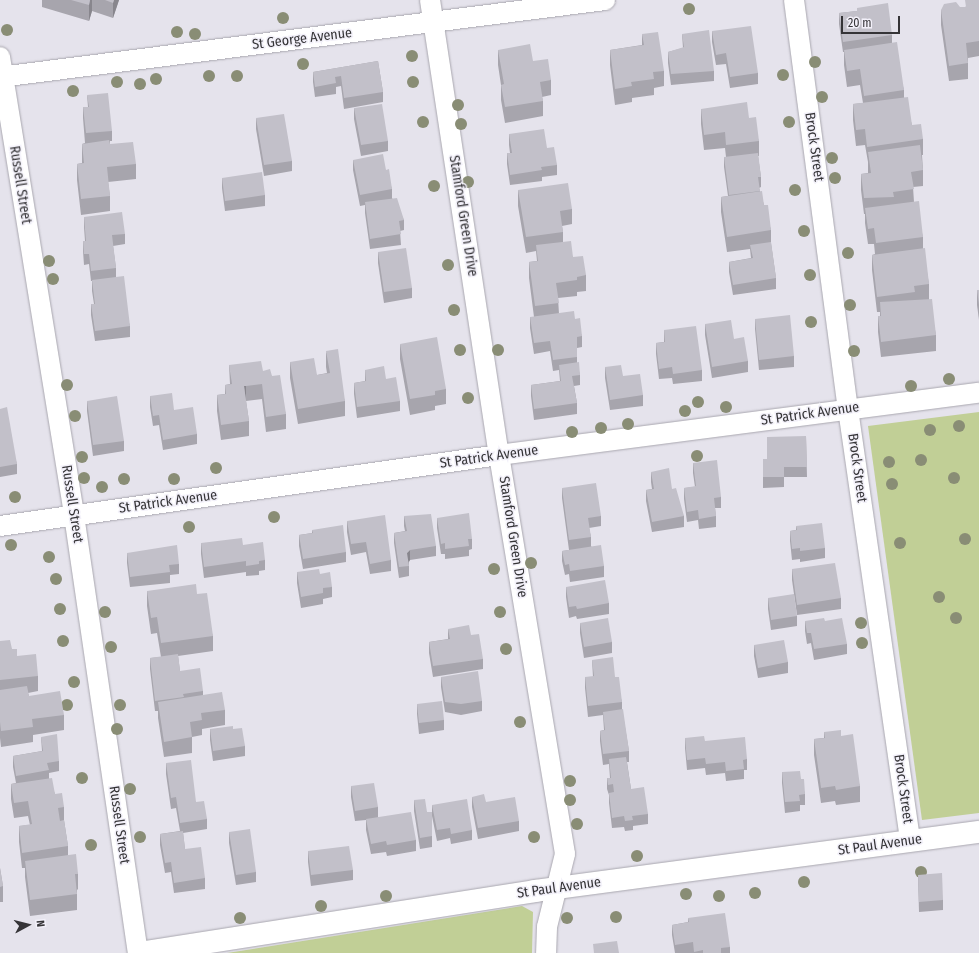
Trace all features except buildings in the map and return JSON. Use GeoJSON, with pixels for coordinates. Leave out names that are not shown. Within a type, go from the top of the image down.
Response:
{"type":"FeatureCollection","features":[{"type":"Feature","properties":{"kind":"main road","name":"St Paul Avenue"},"geometry":{"type":"LineString","coordinates":[[139,953],[558,888],[979,832]]}},
{"type":"Feature","properties":{"kind":"street","name":"Stamford Green Drive"},"geometry":{"type":"LineString","coordinates":[[430,0],[499,455],[565,854],[558,888],[546,927],[546,953]]}},
{"type":"Feature","properties":{"kind":"street","name":"St George Avenue"},"geometry":{"type":"LineString","coordinates":[[2,77],[605,0]]}},
{"type":"Feature","properties":{"kind":"street","name":"Brock Street"},"geometry":{"type":"LineString","coordinates":[[794,0],[848,409],[910,841]]}},
{"type":"Feature","properties":{"kind":"street","name":"Russell Street"},"geometry":{"type":"LineString","coordinates":[[0,57],[2,77],[74,515],[139,953]]}},
{"type":"Feature","properties":{"kind":"street","name":"St Patrick Avenue"},"geometry":{"type":"LineString","coordinates":[[0,526],[499,455],[979,393]]}},
{"type":"Feature","properties":{"kind":"green space"},"geometry":{"type":"Polygon","coordinates":[[[979,412],[979,813],[922,820],[868,426],[979,412]]]}},
{"type":"Feature","properties":{"kind":"green space"},"geometry":{"type":"Polygon","coordinates":[[[522,906],[533,912],[532,953],[227,953],[522,906]]]}}]}
